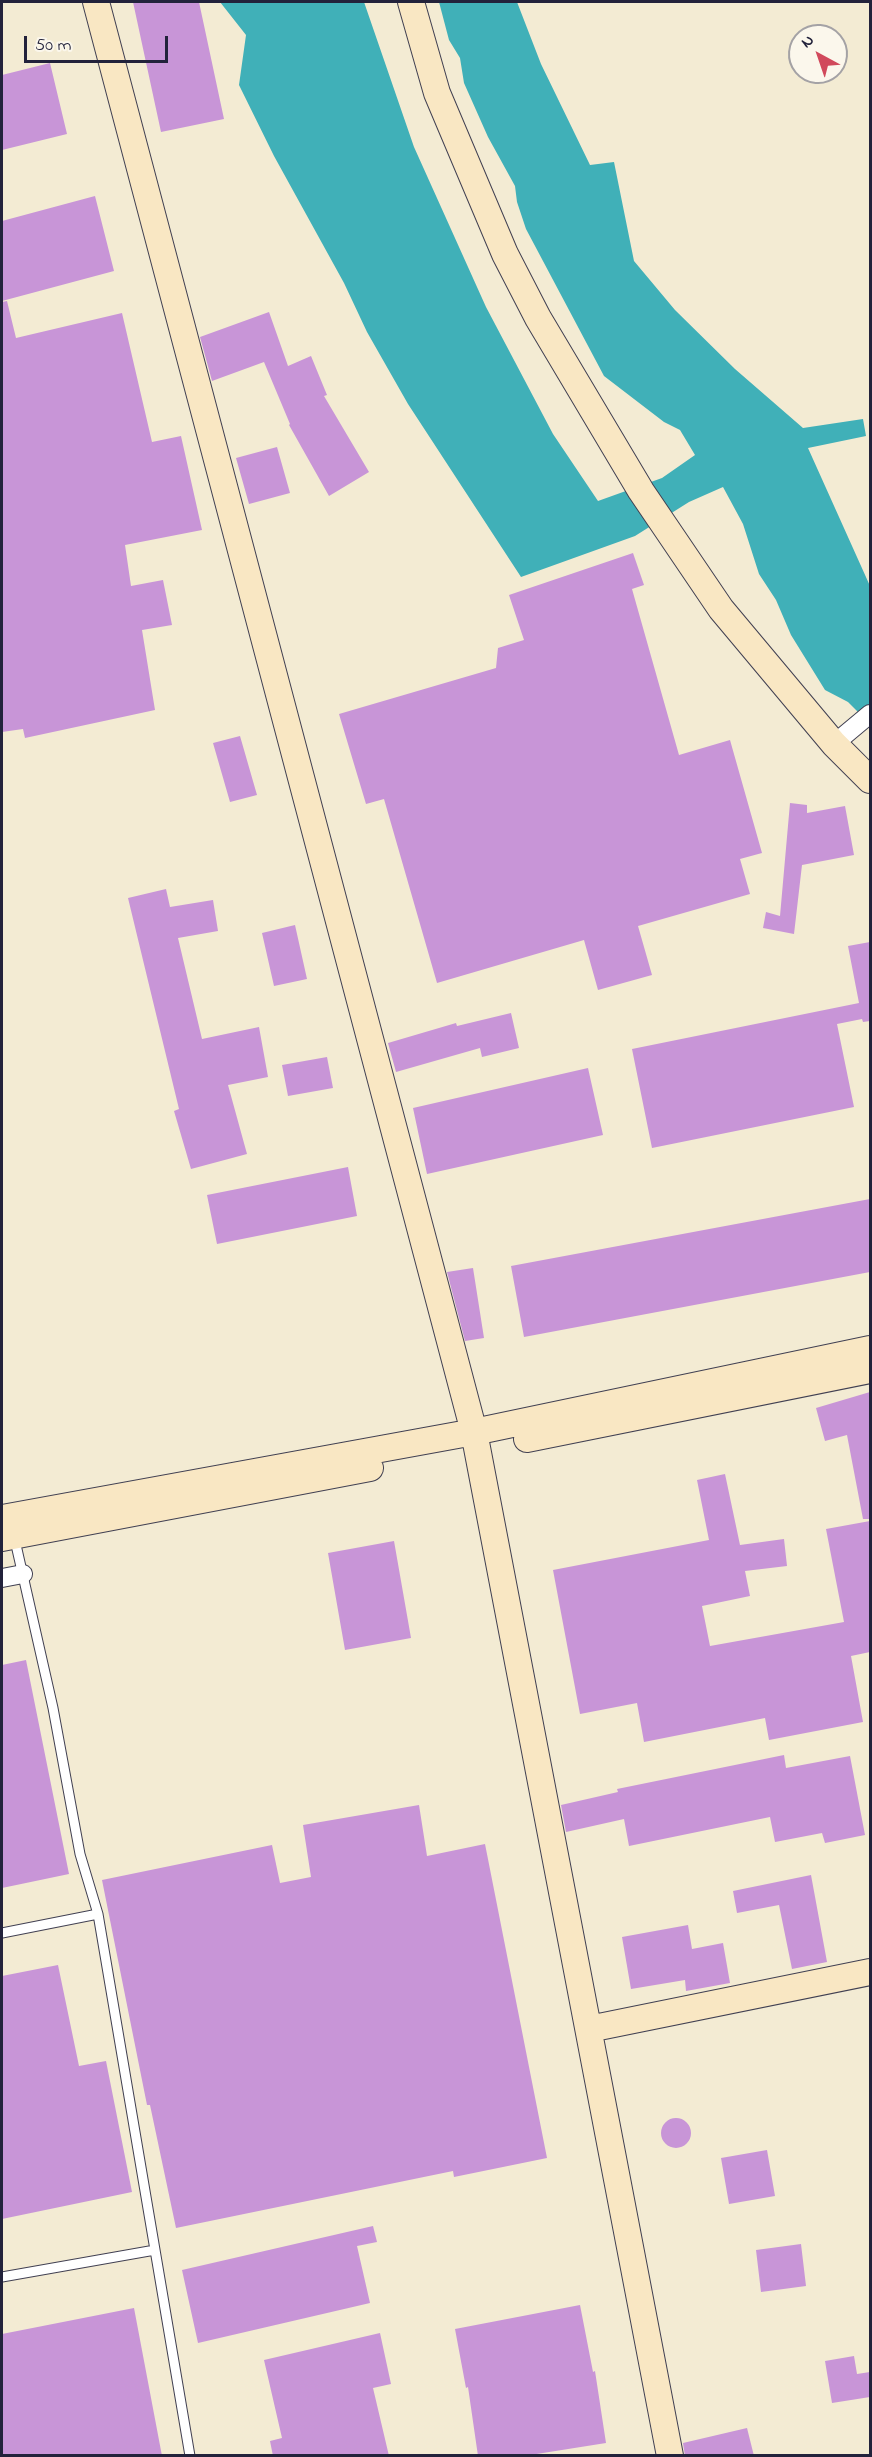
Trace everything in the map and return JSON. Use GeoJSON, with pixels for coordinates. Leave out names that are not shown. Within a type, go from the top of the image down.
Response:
{"type":"FeatureCollection","features":[{"type":"Feature","properties":{"kind":"street"},"geometry":{"type":"LineString","coordinates":[[96,2],[475,1440],[670,2456]]}},
{"type":"Feature","properties":{"kind":"street"},"geometry":{"type":"LineString","coordinates":[[411,2],[437,93],[505,254],[537,318],[641,491],[721,609],[834,744],[870,780]]}},
{"type":"Feature","properties":{"kind":"street"},"geometry":{"type":"LineString","coordinates":[[834,744],[870,714]]}},
{"type":"Feature","properties":{"kind":"street"},"geometry":{"type":"LineString","coordinates":[[475,1440],[870,1349]]}},
{"type":"Feature","properties":{"kind":"street"},"geometry":{"type":"LineString","coordinates":[[7,1527],[475,1440],[870,1370]]}},
{"type":"Feature","properties":{"kind":"street"},"geometry":{"type":"LineString","coordinates":[[2,1578],[23,1574]]}},
{"type":"Feature","properties":{"kind":"street"},"geometry":{"type":"LineString","coordinates":[[589,2029],[870,1972]]}},
{"type":"Feature","properties":{"kind":"lane"},"geometry":{"type":"LineString","coordinates":[[7,1527],[23,1574],[53,1708],[80,1854],[98,1914],[190,2456]]}},
{"type":"Feature","properties":{"kind":"lane"},"geometry":{"type":"LineString","coordinates":[[2,1933],[98,1914]]}},
{"type":"Feature","properties":{"kind":"lane"},"geometry":{"type":"LineString","coordinates":[[2,2277],[155,2250]]}},
{"type":"Feature","properties":{"kind":"water"},"geometry":{"type":"Polygon","coordinates":[[[220,2],[364,2],[414,147],[486,307],[553,434],[598,501],[662,478],[695,455],[680,430],[664,422],[604,376],[526,229],[517,202],[515,186],[488,137],[464,83],[460,58],[449,40],[439,2],[517,2],[541,64],[590,165],[614,162],[634,261],[675,310],[735,369],[803,428],[863,419],[866,436],[808,448],[870,586],[870,724],[848,702],[825,690],[791,635],[776,600],[759,574],[743,524],[723,487],[689,502],[635,536],[521,577],[408,404],[367,332],[344,283],[274,156],[239,85],[246,35],[220,2]]]}},
{"type":"Feature","properties":{"kind":"building"},"geometry":{"type":"Polygon","coordinates":[[[133,2],[199,2],[224,119],[161,132],[133,2]]]}},
{"type":"Feature","properties":{"kind":"building"},"geometry":{"type":"Polygon","coordinates":[[[50,63],[67,134],[2,150],[2,75],[50,63]]]}},
{"type":"Feature","properties":{"kind":"building"},"geometry":{"type":"Polygon","coordinates":[[[95,196],[114,271],[2,301],[2,221],[95,196]]]}},
{"type":"Feature","properties":{"kind":"building"},"geometry":{"type":"Polygon","coordinates":[[[7,301],[16,338],[122,313],[152,442],[181,436],[202,530],[125,545],[131,586],[163,580],[172,625],[142,630],[155,710],[25,738],[23,729],[2,732],[2,302],[7,301]]]}},
{"type":"Feature","properties":{"kind":"building"},"geometry":{"type":"Polygon","coordinates":[[[269,312],[288,366],[311,356],[327,395],[324,396],[369,472],[329,496],[289,425],[264,362],[212,381],[200,337],[269,312]]]}},
{"type":"Feature","properties":{"kind":"building"},"geometry":{"type":"Polygon","coordinates":[[[277,447],[290,493],[249,504],[236,458],[277,447]]]}},
{"type":"Feature","properties":{"kind":"building"},"geometry":{"type":"Polygon","coordinates":[[[633,553],[644,585],[632,589],[679,755],[730,740],[762,853],[740,859],[750,894],[638,926],[652,975],[598,990],[584,940],[437,983],[384,799],[366,804],[339,714],[496,668],[498,648],[524,640],[509,595],[633,553]]]}},
{"type":"Feature","properties":{"kind":"building"},"geometry":{"type":"Polygon","coordinates":[[[240,736],[257,795],[230,802],[213,743],[240,736]]]}},
{"type":"Feature","properties":{"kind":"building"},"geometry":{"type":"Polygon","coordinates":[[[790,803],[807,805],[807,813],[845,806],[854,855],[802,865],[794,934],[763,928],[766,912],[780,916],[790,803]]]}},
{"type":"Feature","properties":{"kind":"building"},"geometry":{"type":"Polygon","coordinates":[[[166,889],[170,907],[213,900],[218,931],[178,938],[202,1039],[259,1027],[268,1077],[228,1085],[247,1154],[191,1169],[174,1111],[179,1109],[128,898],[166,889]]]}},
{"type":"Feature","properties":{"kind":"building"},"geometry":{"type":"Polygon","coordinates":[[[295,925],[307,979],[274,986],[262,933],[295,925]]]}},
{"type":"Feature","properties":{"kind":"building"},"geometry":{"type":"Polygon","coordinates":[[[870,942],[870,1021],[863,1022],[862,1019],[837,1024],[854,1107],[652,1148],[632,1049],[859,1003],[848,946],[870,942]]]}},
{"type":"Feature","properties":{"kind":"building"},"geometry":{"type":"Polygon","coordinates":[[[511,1013],[519,1048],[482,1057],[480,1048],[396,1072],[388,1043],[456,1023],[457,1026],[511,1013]]]}},
{"type":"Feature","properties":{"kind":"building"},"geometry":{"type":"Polygon","coordinates":[[[327,1057],[333,1088],[288,1096],[282,1065],[327,1057]]]}},
{"type":"Feature","properties":{"kind":"building"},"geometry":{"type":"Polygon","coordinates":[[[588,1068],[603,1135],[427,1174],[413,1108],[588,1068]]]}},
{"type":"Feature","properties":{"kind":"building"},"geometry":{"type":"Polygon","coordinates":[[[348,1167],[357,1216],[217,1244],[207,1195],[348,1167]]]}},
{"type":"Feature","properties":{"kind":"building"},"geometry":{"type":"Polygon","coordinates":[[[870,1199],[870,1272],[524,1337],[511,1266],[870,1199]]]}},
{"type":"Feature","properties":{"kind":"building"},"geometry":{"type":"Polygon","coordinates":[[[473,1268],[484,1338],[465,1341],[447,1272],[473,1268]]]}},
{"type":"Feature","properties":{"kind":"building"},"geometry":{"type":"Polygon","coordinates":[[[870,1392],[870,1519],[863,1519],[847,1435],[825,1441],[816,1408],[870,1392]]]}},
{"type":"Feature","properties":{"kind":"building"},"geometry":{"type":"Polygon","coordinates":[[[725,1474],[740,1545],[784,1539],[787,1566],[745,1571],[750,1596],[702,1606],[710,1646],[844,1622],[826,1529],[870,1521],[870,1652],[851,1656],[863,1722],[769,1740],[765,1718],[644,1742],[637,1703],[580,1714],[553,1570],[709,1540],[697,1480],[725,1474]]]}},
{"type":"Feature","properties":{"kind":"building"},"geometry":{"type":"Polygon","coordinates":[[[394,1541],[411,1638],[345,1650],[328,1553],[394,1541]]]}},
{"type":"Feature","properties":{"kind":"building"},"geometry":{"type":"Polygon","coordinates":[[[26,1660],[69,1874],[2,1888],[2,1665],[26,1660]]]}},
{"type":"Feature","properties":{"kind":"building"},"geometry":{"type":"Polygon","coordinates":[[[784,1755],[786,1768],[850,1756],[865,1835],[825,1843],[822,1833],[775,1842],[770,1817],[629,1846],[624,1819],[566,1832],[561,1805],[618,1792],[617,1789],[784,1755]]]}},
{"type":"Feature","properties":{"kind":"building"},"geometry":{"type":"Polygon","coordinates":[[[419,1805],[427,1856],[485,1844],[547,2158],[454,2177],[453,2171],[176,2228],[150,2105],[147,2105],[102,1880],[272,1845],[280,1883],[311,1877],[303,1825],[419,1805]]]}},
{"type":"Feature","properties":{"kind":"building"},"geometry":{"type":"Polygon","coordinates":[[[811,1875],[827,1962],[792,1969],[779,1905],[737,1913],[733,1891],[811,1875]]]}},
{"type":"Feature","properties":{"kind":"building"},"geometry":{"type":"Polygon","coordinates":[[[688,1925],[692,1949],[723,1943],[730,1983],[686,1991],[685,1980],[631,1989],[622,1937],[688,1925]]]}},
{"type":"Feature","properties":{"kind":"building"},"geometry":{"type":"Polygon","coordinates":[[[58,1965],[79,2066],[106,2061],[132,2192],[2,2219],[2,1976],[58,1965]]]}},
{"type":"Feature","properties":{"kind":"building"},"geometry":{"type":"Polygon","coordinates":[[[676,2118],[687,2122],[691,2133],[687,2144],[676,2148],[665,2144],[661,2133],[665,2122],[676,2118]]]}},
{"type":"Feature","properties":{"kind":"building"},"geometry":{"type":"Polygon","coordinates":[[[767,2150],[775,2196],[729,2204],[721,2158],[767,2150]]]}},
{"type":"Feature","properties":{"kind":"building"},"geometry":{"type":"Polygon","coordinates":[[[373,2226],[377,2242],[357,2246],[370,2303],[198,2343],[182,2270],[373,2226]]]}},
{"type":"Feature","properties":{"kind":"building"},"geometry":{"type":"Polygon","coordinates":[[[801,2244],[806,2286],[761,2292],[756,2250],[801,2244]]]}},
{"type":"Feature","properties":{"kind":"building"},"geometry":{"type":"Polygon","coordinates":[[[580,2305],[593,2372],[595,2371],[606,2443],[524,2456],[478,2456],[468,2387],[466,2388],[455,2329],[580,2305]]]}},
{"type":"Feature","properties":{"kind":"building"},"geometry":{"type":"Polygon","coordinates":[[[134,2308],[162,2456],[2,2456],[2,2334],[134,2308]]]}},
{"type":"Feature","properties":{"kind":"building"},"geometry":{"type":"Polygon","coordinates":[[[380,2333],[391,2384],[373,2388],[389,2456],[273,2456],[270,2441],[282,2438],[264,2360],[380,2333]]]}},
{"type":"Feature","properties":{"kind":"building"},"geometry":{"type":"Polygon","coordinates":[[[854,2356],[857,2374],[870,2372],[870,2397],[832,2403],[825,2361],[854,2356]]]}},
{"type":"Feature","properties":{"kind":"building"},"geometry":{"type":"Polygon","coordinates":[[[747,2428],[754,2456],[685,2456],[683,2443],[747,2428]]]}}]}
